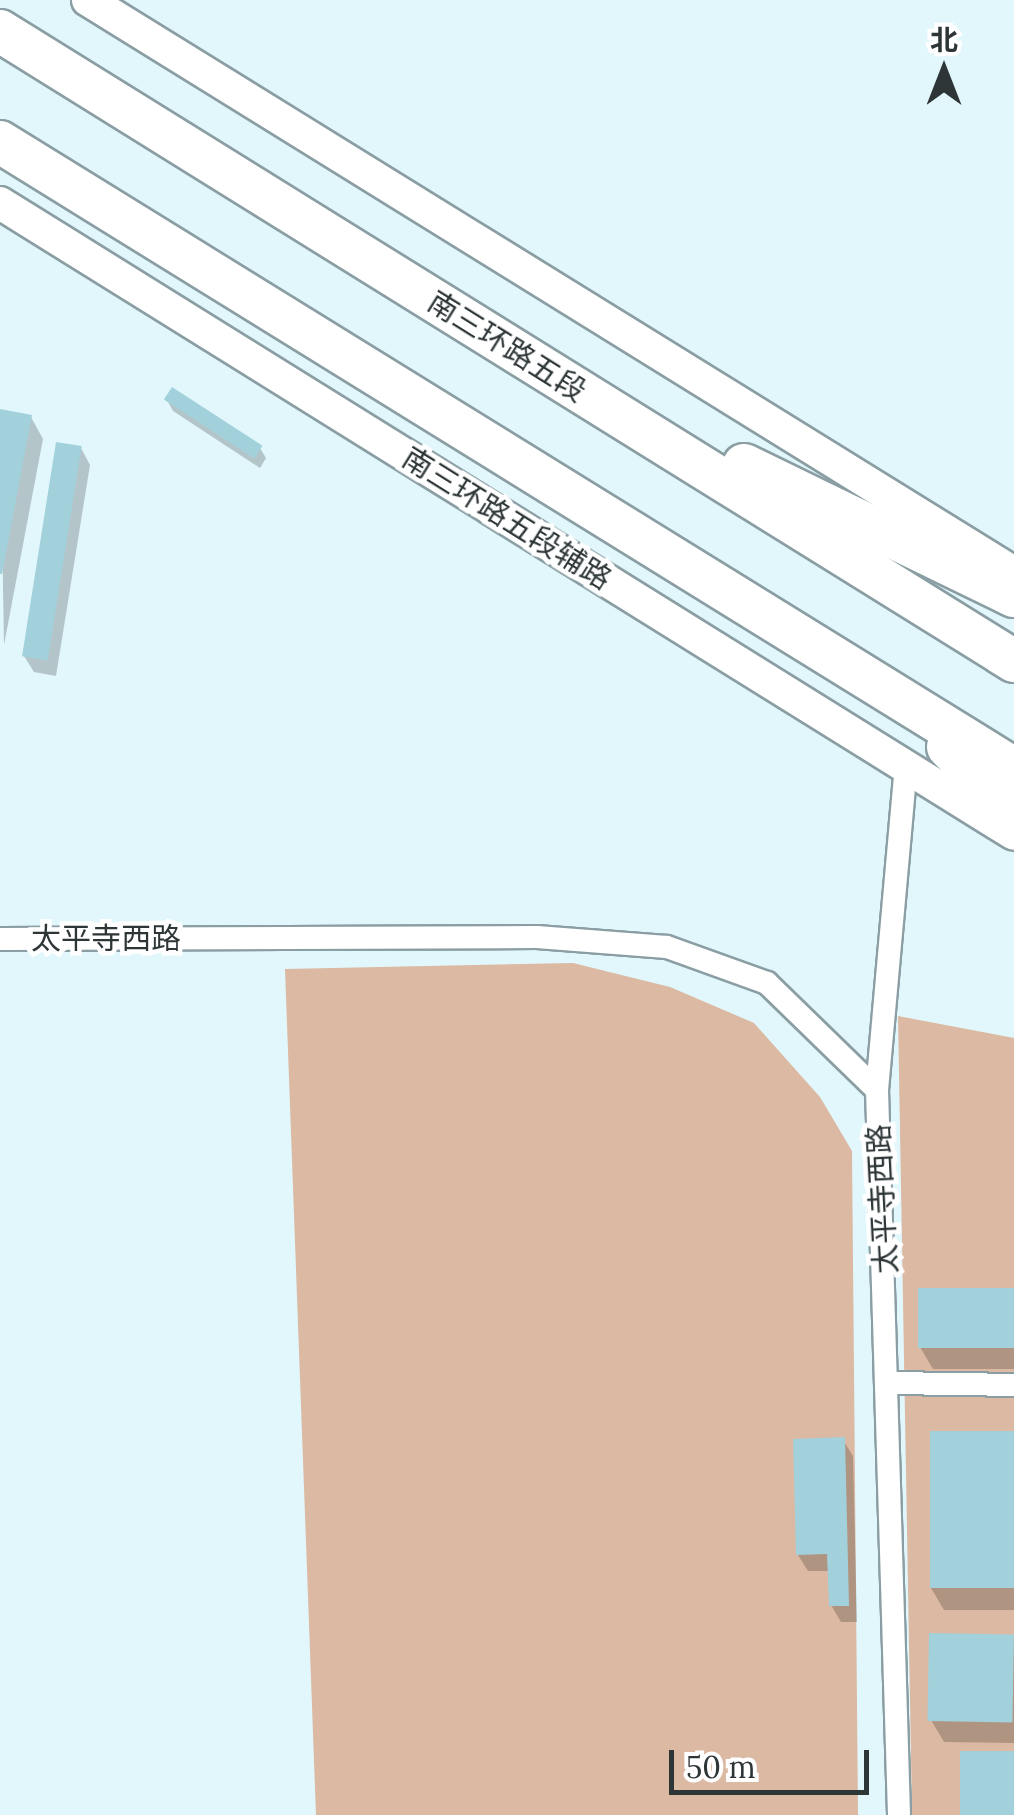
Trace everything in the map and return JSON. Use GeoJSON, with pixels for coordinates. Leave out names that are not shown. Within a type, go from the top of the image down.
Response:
{"type":"FeatureCollection","features":[{"type":"Feature","properties":{"kind":"highway","name":"南三环路五段"},"geometry":{"type":"LineString","coordinates":[[0,31],[1014,661]]}},
{"type":"Feature","properties":{"kind":"highway"},"geometry":{"type":"LineString","coordinates":[[0,142],[1014,769]]}},
{"type":"Feature","properties":{"kind":"highway"},"geometry":{"type":"LineString","coordinates":[[542,367],[1014,596]]}},
{"type":"Feature","properties":{"kind":"highway"},"geometry":{"type":"LineString","coordinates":[[899,697],[1014,814]]}},
{"type":"Feature","properties":{"kind":"main road"},"geometry":{"type":"LineString","coordinates":[[88,0],[1014,573]]}},
{"type":"Feature","properties":{"kind":"main road","name":"南三环路五段辅路"},"geometry":{"type":"LineString","coordinates":[[0,203],[1014,834]]}},
{"type":"Feature","properties":{"kind":"street"},"geometry":{"type":"LineString","coordinates":[[877,1090],[906,766]]}},
{"type":"Feature","properties":{"kind":"street","name":"太平寺西路"},"geometry":{"type":"LineString","coordinates":[[0,939],[536,937],[667,947],[767,984],[877,1090],[891,1382],[899,1815]]}},
{"type":"Feature","properties":{"kind":"street"},"geometry":{"type":"LineString","coordinates":[[891,1382],[1014,1385]]}},
{"type":"Feature","properties":{"kind":"shaded area"},"geometry":{"type":"Polygon","coordinates":[[[573,963],[670,987],[754,1023],[820,1097],[852,1151],[858,1815],[316,1815],[285,969],[573,963]]]}},
{"type":"Feature","properties":{"kind":"shaded area"},"geometry":{"type":"Polygon","coordinates":[[[898,1016],[1014,1038],[1014,1815],[912,1815],[898,1016]]]}},
{"type":"Feature","properties":{"kind":"building"},"geometry":{"type":"Polygon","coordinates":[[[172,387],[263,446],[254,458],[164,400],[172,387]]]}},
{"type":"Feature","properties":{"kind":"building"},"geometry":{"type":"Polygon","coordinates":[[[0,409],[32,415],[2,574],[0,574],[0,409]]]}},
{"type":"Feature","properties":{"kind":"building"},"geometry":{"type":"Polygon","coordinates":[[[56,442],[82,446],[48,660],[22,656],[56,442]]]}},
{"type":"Feature","properties":{"kind":"building"},"geometry":{"type":"Polygon","coordinates":[[[918,1288],[1014,1288],[1014,1348],[918,1348],[918,1288]]]}},
{"type":"Feature","properties":{"kind":"building"},"geometry":{"type":"Polygon","coordinates":[[[930,1431],[1014,1431],[1014,1588],[930,1588],[930,1431]]]}},
{"type":"Feature","properties":{"kind":"building"},"geometry":{"type":"Polygon","coordinates":[[[845,1437],[849,1606],[829,1606],[827,1554],[796,1555],[793,1439],[845,1437]]]}},
{"type":"Feature","properties":{"kind":"building"},"geometry":{"type":"Polygon","coordinates":[[[929,1633],[1014,1634],[1012,1722],[927,1721],[929,1633]]]}},
{"type":"Feature","properties":{"kind":"building"},"geometry":{"type":"Polygon","coordinates":[[[960,1751],[1014,1751],[1014,1815],[960,1815],[960,1751]]]}}]}
